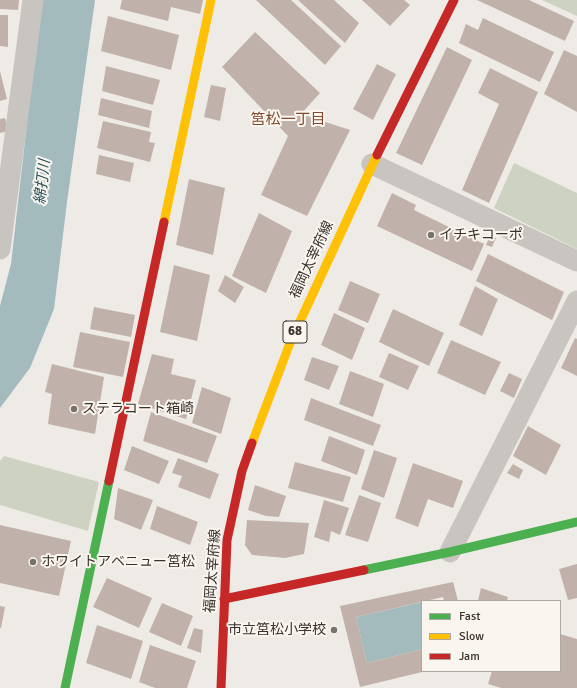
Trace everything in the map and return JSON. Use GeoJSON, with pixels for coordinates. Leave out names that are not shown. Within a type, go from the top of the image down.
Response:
{"type":"FeatureCollection","features":[{"type":"Feature","properties":{"kind":"street"},"geometry":{"type":"LineString","coordinates":[[0,249],[33,0]]}},
{"type":"Feature","properties":{"kind":"street"},"geometry":{"type":"LineString","coordinates":[[65,688],[211,0]]}},
{"type":"Feature","properties":{"kind":"street","name":"福岡太宰府線"},"geometry":{"type":"LineString","coordinates":[[221,688],[226,540],[242,471],[290,343],[372,164],[454,0]]}},
{"type":"Feature","properties":{"kind":"street"},"geometry":{"type":"LineString","coordinates":[[372,164],[577,261]]}},
{"type":"Feature","properties":{"kind":"street"},"geometry":{"type":"LineString","coordinates":[[450,552],[577,301]]}},
{"type":"Feature","properties":{"kind":"street"},"geometry":{"type":"LineString","coordinates":[[224,598],[450,552],[577,522]]}},
{"type":"Feature","properties":{"kind":"green space"},"geometry":{"type":"Polygon","coordinates":[[[542,0],[577,0],[577,16],[542,0]]]}},
{"type":"Feature","properties":{"kind":"green space"},"geometry":{"type":"Polygon","coordinates":[[[514,163],[577,193],[577,249],[494,208],[514,163]]]}},
{"type":"Feature","properties":{"kind":"green space"},"geometry":{"type":"Polygon","coordinates":[[[4,456],[99,482],[88,531],[0,505],[0,461],[4,456]]]}},
{"type":"Feature","properties":{"kind":"water","name":"綿打川"},"geometry":{"type":"Polygon","coordinates":[[[41,0],[95,0],[54,309],[30,368],[0,408],[0,306],[11,264],[41,0]]]}},
{"type":"Feature","properties":{"kind":"water"},"geometry":{"type":"Polygon","coordinates":[[[421,602],[421,649],[367,663],[356,617],[421,602]]]}},
{"type":"Feature","properties":{"kind":"building"},"geometry":{"type":"Polygon","coordinates":[[[0,0],[19,0],[18,10],[0,9],[0,0]]]}},
{"type":"Feature","properties":{"kind":"building"},"geometry":{"type":"Polygon","coordinates":[[[122,0],[203,0],[200,14],[171,7],[168,21],[120,9],[122,0]]]}},
{"type":"Feature","properties":{"kind":"building"},"geometry":{"type":"Polygon","coordinates":[[[256,0],[291,0],[341,46],[325,65],[256,0]]]}},
{"type":"Feature","properties":{"kind":"building"},"geometry":{"type":"Polygon","coordinates":[[[298,0],[334,0],[359,23],[345,43],[298,0]]]}},
{"type":"Feature","properties":{"kind":"building"},"geometry":{"type":"Polygon","coordinates":[[[362,0],[404,0],[410,5],[390,26],[362,0]]]}},
{"type":"Feature","properties":{"kind":"building"},"geometry":{"type":"Polygon","coordinates":[[[477,0],[529,0],[574,21],[565,41],[477,0]]]}},
{"type":"Feature","properties":{"kind":"building"},"geometry":{"type":"Polygon","coordinates":[[[0,15],[8,15],[8,47],[0,46],[0,15]]]}},
{"type":"Feature","properties":{"kind":"building"},"geometry":{"type":"Polygon","coordinates":[[[108,16],[179,35],[171,70],[101,51],[108,16]]]}},
{"type":"Feature","properties":{"kind":"building"},"geometry":{"type":"Polygon","coordinates":[[[483,18],[554,52],[540,82],[459,43],[466,24],[478,30],[483,18]]]}},
{"type":"Feature","properties":{"kind":"building"},"geometry":{"type":"Polygon","coordinates":[[[255,32],[320,93],[301,114],[350,130],[307,216],[261,195],[288,136],[222,67],[255,32]]]}},
{"type":"Feature","properties":{"kind":"building"},"geometry":{"type":"Polygon","coordinates":[[[447,47],[472,60],[422,165],[396,153],[447,47]]]}},
{"type":"Feature","properties":{"kind":"building"},"geometry":{"type":"Polygon","coordinates":[[[564,50],[577,56],[577,112],[544,94],[564,50]]]}},
{"type":"Feature","properties":{"kind":"building"},"geometry":{"type":"Polygon","coordinates":[[[377,64],[396,74],[373,120],[353,109],[377,64]]]}},
{"type":"Feature","properties":{"kind":"building"},"geometry":{"type":"Polygon","coordinates":[[[106,66],[160,80],[153,105],[102,91],[106,66]]]}},
{"type":"Feature","properties":{"kind":"building"},"geometry":{"type":"Polygon","coordinates":[[[490,68],[538,92],[489,203],[462,190],[499,104],[478,93],[490,68]]]}},
{"type":"Feature","properties":{"kind":"building"},"geometry":{"type":"Polygon","coordinates":[[[0,71],[7,99],[0,101],[0,71]]]}},
{"type":"Feature","properties":{"kind":"building"},"geometry":{"type":"Polygon","coordinates":[[[211,85],[226,88],[220,121],[204,117],[211,85]]]}},
{"type":"Feature","properties":{"kind":"building"},"geometry":{"type":"Polygon","coordinates":[[[101,98],[152,111],[149,128],[98,115],[101,98]]]}},
{"type":"Feature","properties":{"kind":"building"},"geometry":{"type":"Polygon","coordinates":[[[5,118],[8,131],[0,133],[0,119],[5,118]]]}},
{"type":"Feature","properties":{"kind":"building"},"geometry":{"type":"Polygon","coordinates":[[[103,121],[151,132],[149,142],[155,143],[150,162],[97,148],[103,121]]]}},
{"type":"Feature","properties":{"kind":"building"},"geometry":{"type":"Polygon","coordinates":[[[99,155],[134,163],[130,182],[96,174],[99,155]]]}},
{"type":"Feature","properties":{"kind":"building"},"geometry":{"type":"Polygon","coordinates":[[[189,179],[225,188],[213,255],[176,245],[189,179]]]}},
{"type":"Feature","properties":{"kind":"building","name":"イチキコーポ"},"geometry":{"type":"Polygon","coordinates":[[[392,193],[416,205],[414,210],[484,244],[472,271],[377,226],[392,193]]]}},
{"type":"Feature","properties":{"kind":"building"},"geometry":{"type":"Polygon","coordinates":[[[259,213],[292,231],[266,293],[232,276],[259,213]]]}},
{"type":"Feature","properties":{"kind":"building"},"geometry":{"type":"Polygon","coordinates":[[[490,236],[496,238],[492,247],[486,245],[490,236]]]}},
{"type":"Feature","properties":{"kind":"building"},"geometry":{"type":"Polygon","coordinates":[[[488,254],[564,292],[552,320],[476,281],[488,254]]]}},
{"type":"Feature","properties":{"kind":"building"},"geometry":{"type":"Polygon","coordinates":[[[174,265],[210,275],[197,341],[160,332],[174,265]]]}},
{"type":"Feature","properties":{"kind":"building"},"geometry":{"type":"Polygon","coordinates":[[[225,275],[244,287],[235,303],[218,291],[225,275]]]}},
{"type":"Feature","properties":{"kind":"building"},"geometry":{"type":"Polygon","coordinates":[[[350,281],[380,294],[368,323],[338,310],[350,281]]]}},
{"type":"Feature","properties":{"kind":"building"},"geometry":{"type":"Polygon","coordinates":[[[475,286],[498,299],[482,336],[459,325],[475,286]]]}},
{"type":"Feature","properties":{"kind":"building"},"geometry":{"type":"Polygon","coordinates":[[[94,307],[135,315],[131,337],[90,329],[94,307]]]}},
{"type":"Feature","properties":{"kind":"building"},"geometry":{"type":"Polygon","coordinates":[[[393,309],[444,333],[429,366],[379,342],[393,309]]]}},
{"type":"Feature","properties":{"kind":"building"},"geometry":{"type":"Polygon","coordinates":[[[334,313],[365,328],[352,360],[321,345],[334,313]]]}},
{"type":"Feature","properties":{"kind":"building"},"geometry":{"type":"Polygon","coordinates":[[[80,332],[130,342],[123,377],[73,367],[80,332]]]}},
{"type":"Feature","properties":{"kind":"building"},"geometry":{"type":"Polygon","coordinates":[[[575,338],[577,339],[577,376],[561,368],[575,338]]]}},
{"type":"Feature","properties":{"kind":"building"},"geometry":{"type":"Polygon","coordinates":[[[451,340],[501,362],[485,395],[437,373],[451,340]]]}},
{"type":"Feature","properties":{"kind":"building"},"geometry":{"type":"Polygon","coordinates":[[[389,353],[419,366],[408,390],[379,377],[389,353]]]}},
{"type":"Feature","properties":{"kind":"building"},"geometry":{"type":"Polygon","coordinates":[[[152,354],[174,359],[171,374],[196,380],[186,419],[138,404],[152,354]]]}},
{"type":"Feature","properties":{"kind":"building"},"geometry":{"type":"Polygon","coordinates":[[[312,357],[339,366],[329,390],[304,380],[312,357]]]}},
{"type":"Feature","properties":{"kind":"building","name":"ステラコート箱崎"},"geometry":{"type":"Polygon","coordinates":[[[52,364],[104,377],[95,434],[48,424],[52,394],[45,392],[52,364]]]}},
{"type":"Feature","properties":{"kind":"building"},"geometry":{"type":"Polygon","coordinates":[[[350,371],[384,384],[373,417],[339,404],[350,371]]]}},
{"type":"Feature","properties":{"kind":"building"},"geometry":{"type":"Polygon","coordinates":[[[509,373],[522,379],[514,398],[500,391],[509,373]]]}},
{"type":"Feature","properties":{"kind":"building"},"geometry":{"type":"Polygon","coordinates":[[[202,387],[231,398],[221,434],[192,423],[202,387]]]}},
{"type":"Feature","properties":{"kind":"building"},"geometry":{"type":"Polygon","coordinates":[[[311,398],[381,425],[373,446],[304,420],[311,398]]]}},
{"type":"Feature","properties":{"kind":"building"},"geometry":{"type":"Polygon","coordinates":[[[151,412],[217,436],[207,463],[143,441],[151,412]]]}},
{"type":"Feature","properties":{"kind":"building"},"geometry":{"type":"Polygon","coordinates":[[[528,426],[561,445],[546,475],[513,456],[528,426]]]}},
{"type":"Feature","properties":{"kind":"building"},"geometry":{"type":"Polygon","coordinates":[[[329,436],[365,450],[357,475],[321,461],[329,436]]]}},
{"type":"Feature","properties":{"kind":"building"},"geometry":{"type":"Polygon","coordinates":[[[132,446],[169,461],[159,484],[124,470],[132,446]]]}},
{"type":"Feature","properties":{"kind":"building"},"geometry":{"type":"Polygon","coordinates":[[[374,450],[397,458],[384,498],[361,489],[374,450]]]}},
{"type":"Feature","properties":{"kind":"building"},"geometry":{"type":"Polygon","coordinates":[[[178,458],[219,474],[210,499],[178,487],[182,476],[172,473],[178,458]]]}},
{"type":"Feature","properties":{"kind":"building"},"geometry":{"type":"Polygon","coordinates":[[[295,462],[351,477],[343,502],[288,488],[295,462]]]}},
{"type":"Feature","properties":{"kind":"building"},"geometry":{"type":"Polygon","coordinates":[[[413,463],[463,481],[453,508],[428,499],[418,527],[395,518],[413,463]]]}},
{"type":"Feature","properties":{"kind":"building"},"geometry":{"type":"Polygon","coordinates":[[[513,464],[523,470],[519,479],[507,473],[513,464]]]}},
{"type":"Feature","properties":{"kind":"building"},"geometry":{"type":"Polygon","coordinates":[[[255,485],[286,496],[279,517],[266,516],[248,510],[255,485]]]}},
{"type":"Feature","properties":{"kind":"building"},"geometry":{"type":"Polygon","coordinates":[[[118,488],[153,500],[141,530],[114,519],[118,488]]]}},
{"type":"Feature","properties":{"kind":"building"},"geometry":{"type":"Polygon","coordinates":[[[359,495],[381,503],[368,542],[345,535],[359,495]]]}},
{"type":"Feature","properties":{"kind":"building"},"geometry":{"type":"Polygon","coordinates":[[[324,500],[349,508],[340,535],[331,531],[329,542],[314,537],[324,500]]]}},
{"type":"Feature","properties":{"kind":"building"},"geometry":{"type":"Polygon","coordinates":[[[157,506],[198,522],[190,545],[150,529],[157,506]]]}},
{"type":"Feature","properties":{"kind":"building"},"geometry":{"type":"Polygon","coordinates":[[[247,520],[309,523],[304,554],[285,558],[252,555],[245,545],[247,520]]]}},
{"type":"Feature","properties":{"kind":"building","name":"ホワイトアベニュー筥松"},"geometry":{"type":"Polygon","coordinates":[[[0,525],[71,541],[59,596],[0,583],[0,525]]]}},
{"type":"Feature","properties":{"kind":"building"},"geometry":{"type":"Polygon","coordinates":[[[577,564],[577,598],[568,600],[559,569],[577,564]]]}},
{"type":"Feature","properties":{"kind":"building"},"geometry":{"type":"Polygon","coordinates":[[[107,578],[152,598],[139,628],[93,607],[107,578]]]}},
{"type":"Feature","properties":{"kind":"building"},"geometry":{"type":"Polygon","coordinates":[[[453,582],[458,600],[444,600],[443,597],[430,600],[421,600],[421,602],[356,617],[367,663],[421,649],[422,672],[360,687],[340,606],[453,582]]]}},
{"type":"Feature","properties":{"kind":"building"},"geometry":{"type":"Polygon","coordinates":[[[481,588],[508,597],[507,600],[478,600],[481,588]]]}},
{"type":"Feature","properties":{"kind":"building"},"geometry":{"type":"Polygon","coordinates":[[[162,603],[193,616],[181,646],[149,632],[162,603]]]}},
{"type":"Feature","properties":{"kind":"building"},"geometry":{"type":"Polygon","coordinates":[[[0,606],[5,607],[1,628],[0,628],[0,606]]]}},
{"type":"Feature","properties":{"kind":"building"},"geometry":{"type":"Polygon","coordinates":[[[97,625],[143,641],[131,679],[86,663],[97,625]]]}},
{"type":"Feature","properties":{"kind":"building"},"geometry":{"type":"Polygon","coordinates":[[[194,628],[203,630],[201,653],[187,648],[194,628]]]}},
{"type":"Feature","properties":{"kind":"building"},"geometry":{"type":"Polygon","coordinates":[[[561,634],[577,639],[577,688],[501,688],[488,684],[492,672],[561,672],[561,634]]]}},
{"type":"Feature","properties":{"kind":"building"},"geometry":{"type":"Polygon","coordinates":[[[150,645],[196,661],[187,688],[155,688],[139,682],[150,645]]]}},
{"type":"Feature","properties":{"kind":"traffic: fast"},"geometry":{"type":"LineString","coordinates":[[65,688],[109,481]]}},
{"type":"Feature","properties":{"kind":"traffic: fast"},"geometry":{"type":"LineString","coordinates":[[364,570],[450,552],[577,522]]}},
{"type":"Feature","properties":{"kind":"traffic: slow"},"geometry":{"type":"LineString","coordinates":[[164,222],[211,0]]}},
{"type":"Feature","properties":{"kind":"traffic: slow"},"geometry":{"type":"LineString","coordinates":[[252,443],[290,343],[377,155]]}},
{"type":"Feature","properties":{"kind":"traffic: jam"},"geometry":{"type":"LineString","coordinates":[[377,155],[454,0]]}},
{"type":"Feature","properties":{"kind":"traffic: jam"},"geometry":{"type":"LineString","coordinates":[[109,481],[164,222]]}},
{"type":"Feature","properties":{"kind":"traffic: jam"},"geometry":{"type":"LineString","coordinates":[[221,688],[227,540],[242,471],[252,443]]}},
{"type":"Feature","properties":{"kind":"traffic: jam"},"geometry":{"type":"LineString","coordinates":[[224,599],[364,570]]}},
{"type":"Feature","properties":{"kind":"place","name":"イチキコーポ"},"geometry":{"type":"Point","coordinates":[431,235]}},
{"type":"Feature","properties":{"kind":"place","name":"ステラコート箱崎"},"geometry":{"type":"Point","coordinates":[74,409]}},
{"type":"Feature","properties":{"kind":"place","name":"ホワイトアベニュー筥松"},"geometry":{"type":"Point","coordinates":[33,562]}},
{"type":"Feature","properties":{"kind":"place","name":"市立筥松小学校"},"geometry":{"type":"Point","coordinates":[334,630]}},
{"type":"Feature","properties":{"kind":"district","name":"筥松一丁目"},"geometry":{"type":"Point","coordinates":[288,120]}}]}
